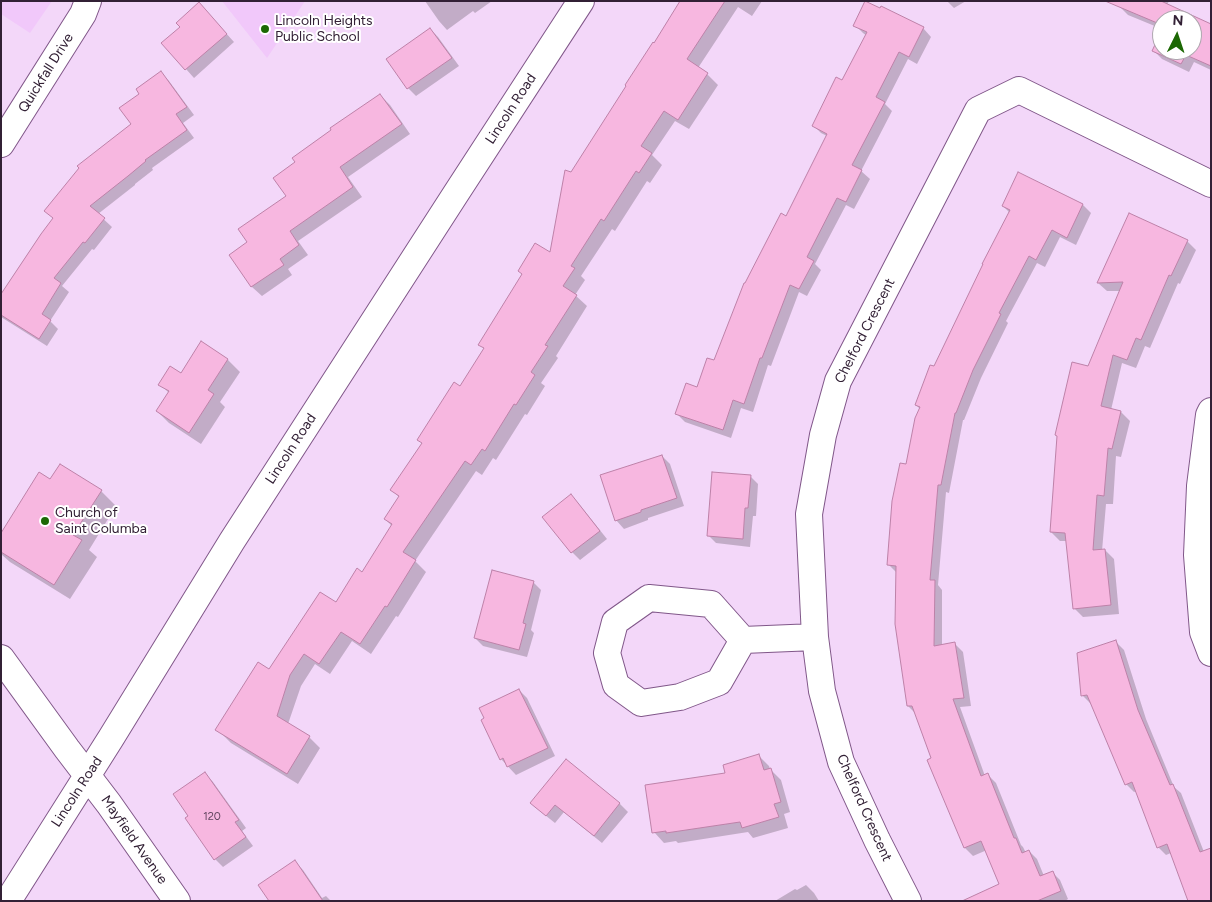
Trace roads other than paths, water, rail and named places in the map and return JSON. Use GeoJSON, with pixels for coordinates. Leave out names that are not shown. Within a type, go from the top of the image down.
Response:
{"type":"FeatureCollection","features":[{"type":"Feature","properties":{"kind":"street","name":"Quickfall Drive"},"geometry":{"type":"LineString","coordinates":[[1,144],[83,14],[88,1]]}},
{"type":"Feature","properties":{"kind":"street","name":"Lincoln Road"},"geometry":{"type":"LineString","coordinates":[[8,901],[88,776],[237,532],[581,1]]}},
{"type":"Feature","properties":{"kind":"street","name":"Chelford Crescent"},"geometry":{"type":"LineString","coordinates":[[908,901],[841,762],[822,691],[814,637],[809,514],[823,435],[838,381],[978,110],[1019,90],[1211,184]]}},
{"type":"Feature","properties":{"kind":"street"},"geometry":{"type":"LineString","coordinates":[[1211,411],[1200,486],[1198,555],[1202,632],[1211,653]]}},
{"type":"Feature","properties":{"kind":"street"},"geometry":{"type":"LineString","coordinates":[[650,598],[711,604],[743,640],[720,682],[680,697],[640,703],[616,685],[607,653],[615,622],[650,598]]}},
{"type":"Feature","properties":{"kind":"street"},"geometry":{"type":"LineString","coordinates":[[743,640],[814,637]]}},
{"type":"Feature","properties":{"kind":"street","name":"Mayfield Avenue"},"geometry":{"type":"LineString","coordinates":[[1,658],[177,901]]}},
{"type":"Feature","properties":{"kind":"place","name":"Lincoln Heights Public School"},"geometry":{"type":"Point","coordinates":[265,29]}},
{"type":"Feature","properties":{"kind":"place","name":"Church of Saint Columba"},"geometry":{"type":"Point","coordinates":[45,521]}}]}
